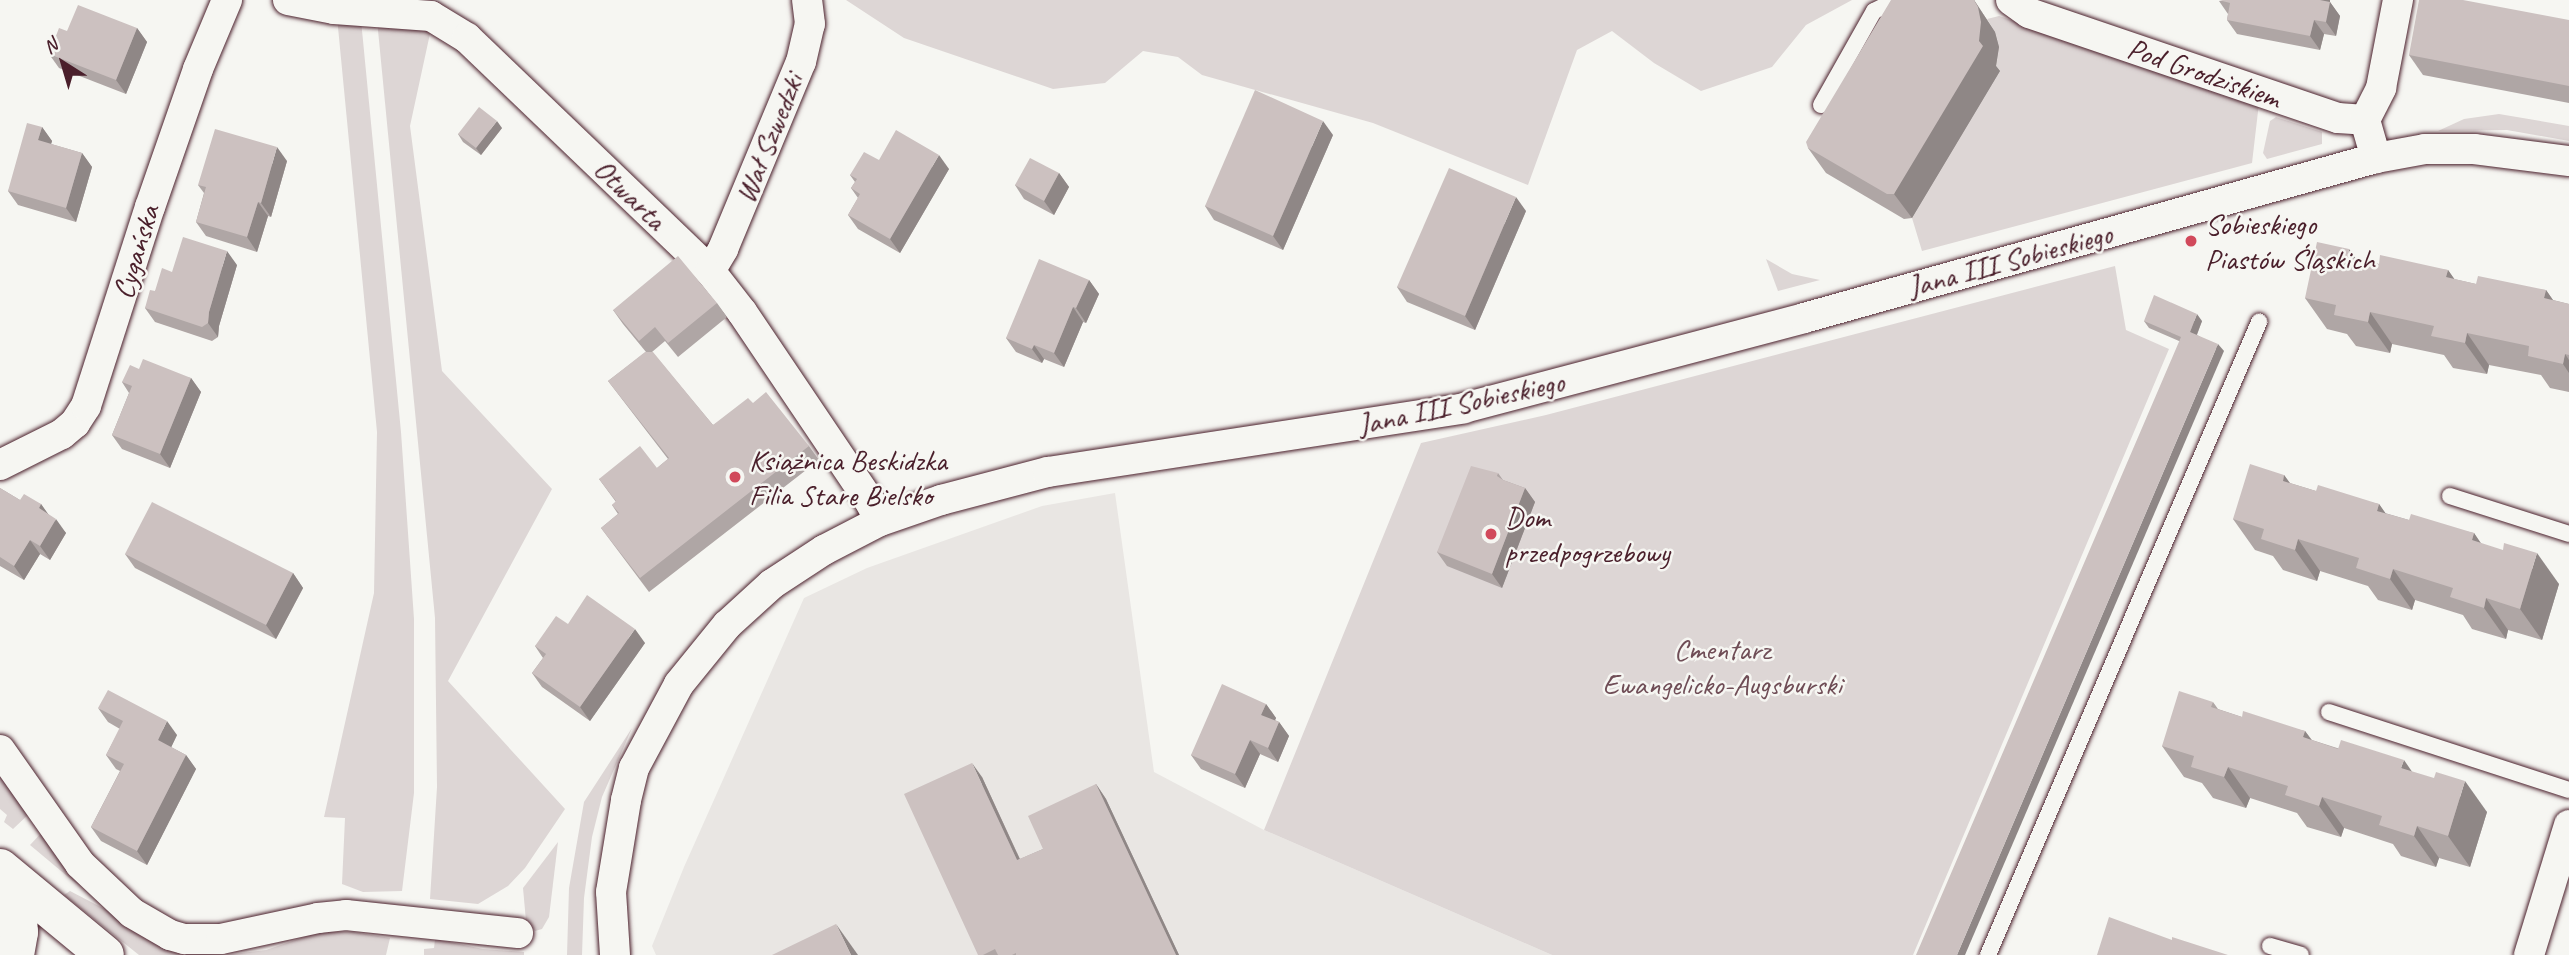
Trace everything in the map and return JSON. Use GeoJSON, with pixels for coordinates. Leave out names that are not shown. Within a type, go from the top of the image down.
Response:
{"type":"FeatureCollection","features":[{"type":"Feature","properties":{"kind":"main road"},"geometry":{"type":"LineString","coordinates":[[8,876],[19,932],[15,955]]}},
{"type":"Feature","properties":{"kind":"main road"},"geometry":{"type":"LineString","coordinates":[[8,876],[106,955]]}},
{"type":"Feature","properties":{"kind":"street","name":"Cygańska"},"geometry":{"type":"LineString","coordinates":[[0,465],[62,434],[75,423],[86,407],[150,207],[198,69],[227,0]]}},
{"type":"Feature","properties":{"kind":"street","name":"Otwarta"},"geometry":{"type":"LineString","coordinates":[[288,0],[334,9],[413,13],[449,24],[467,38],[710,271],[742,312],[880,521]]}},
{"type":"Feature","properties":{"kind":"street","name":"Wał Szwedzki"},"geometry":{"type":"LineString","coordinates":[[710,271],[723,249],[801,62],[810,24],[807,0]]}},
{"type":"Feature","properties":{"kind":"street","name":"Pod Grodziskiem"},"geometry":{"type":"LineString","coordinates":[[2011,0],[2029,13],[2338,118],[2370,137]]}},
{"type":"Feature","properties":{"kind":"street"},"geometry":{"type":"LineString","coordinates":[[2370,137],[2398,0]]}},
{"type":"Feature","properties":{"kind":"street","name":"Jana III Sobieskiego"},"geometry":{"type":"LineString","coordinates":[[615,955],[611,892],[626,800],[634,768],[679,684],[727,625],[772,584],[824,550],[880,521],[978,489],[1048,472],[1464,408],[1804,318],[2370,137],[2425,149],[2474,149],[2569,161]]}},
{"type":"Feature","properties":{"kind":"street"},"geometry":{"type":"LineString","coordinates":[[0,750],[88,872],[132,913],[170,935],[184,939],[221,939],[318,918],[345,915],[518,933]]}},
{"type":"Feature","properties":{"kind":"street"},"geometry":{"type":"LineString","coordinates":[[2529,955],[2569,825]]}},
{"type":"Feature","properties":{"kind":"lane"},"geometry":{"type":"LineString","coordinates":[[1821,105],[1874,11],[1897,0]]}},
{"type":"Feature","properties":{"kind":"lane"},"geometry":{"type":"LineString","coordinates":[[1988,955],[2259,322]]}},
{"type":"Feature","properties":{"kind":"lane"},"geometry":{"type":"LineString","coordinates":[[2450,496],[2569,534]]}},
{"type":"Feature","properties":{"kind":"lane"},"geometry":{"type":"LineString","coordinates":[[2329,712],[2569,790]]}},
{"type":"Feature","properties":{"kind":"lane"},"geometry":{"type":"LineString","coordinates":[[2270,946],[2301,955]]}},
{"type":"Feature","properties":{"kind":"shaded area"},"geometry":{"type":"Polygon","coordinates":[[[1115,493],[1154,772],[1264,830],[1552,955],[656,955],[652,946],[684,867],[804,598],[867,568],[1042,506],[1115,493]]]}},
{"type":"Feature","properties":{"kind":"green space"},"geometry":{"type":"Polygon","coordinates":[[[846,0],[1852,0],[1806,25],[1772,67],[1701,91],[1654,63],[1612,31],[1577,50],[1528,185],[1373,123],[1202,75],[1178,57],[1143,51],[1105,83],[1053,89],[904,38],[846,0]]]}},
{"type":"Feature","properties":{"kind":"green space"},"geometry":{"type":"Polygon","coordinates":[[[1999,16],[2259,103],[2252,163],[1922,251],[1912,218],[2000,71],[1996,66],[1999,47],[1995,32],[1987,19],[1999,16]]]}},
{"type":"Feature","properties":{"kind":"green space"},"geometry":{"type":"Polygon","coordinates":[[[337,17],[361,20],[401,432],[414,619],[414,793],[402,891],[363,892],[342,884],[345,818],[324,817],[374,593],[377,432],[337,17]]]}},
{"type":"Feature","properties":{"kind":"green space"},"geometry":{"type":"Polygon","coordinates":[[[377,20],[431,29],[410,126],[442,371],[552,489],[448,681],[565,809],[525,868],[508,886],[478,904],[430,899],[437,787],[435,618],[377,20]]]}},
{"type":"Feature","properties":{"kind":"green space"},"geometry":{"type":"Polygon","coordinates":[[[2499,114],[2569,126],[2569,141],[2507,130],[2438,131],[2464,119],[2499,114]]]}},
{"type":"Feature","properties":{"kind":"green space"},"geometry":{"type":"Polygon","coordinates":[[[2276,117],[2322,132],[2322,144],[2267,159],[2263,153],[2270,121],[2276,117]]]}},
{"type":"Feature","properties":{"kind":"green space"},"geometry":{"type":"Polygon","coordinates":[[[1766,259],[1792,274],[1820,280],[1778,291],[1766,259]]]}},
{"type":"Feature","properties":{"kind":"green space","name":"Cmentarz Ewangelicko-Augsburski"},"geometry":{"type":"Polygon","coordinates":[[[2115,266],[2126,330],[2169,349],[1913,955],[1552,955],[1264,830],[1421,443],[1546,415],[2115,266]]]}},
{"type":"Feature","properties":{"kind":"green space"},"geometry":{"type":"Polygon","coordinates":[[[632,728],[602,797],[592,837],[584,898],[582,955],[567,955],[569,888],[584,802],[632,728]]]}},
{"type":"Feature","properties":{"kind":"green space"},"geometry":{"type":"Polygon","coordinates":[[[0,765],[31,812],[13,829],[4,822],[7,815],[0,809],[0,765]]]}},
{"type":"Feature","properties":{"kind":"green space"},"geometry":{"type":"Polygon","coordinates":[[[44,830],[102,899],[73,881],[30,845],[44,830]]]}},
{"type":"Feature","properties":{"kind":"green space"},"geometry":{"type":"Polygon","coordinates":[[[558,842],[549,917],[542,929],[535,931],[526,921],[523,888],[558,842]]]}},
{"type":"Feature","properties":{"kind":"green space"},"geometry":{"type":"Polygon","coordinates":[[[70,891],[189,953],[219,955],[139,955],[64,895],[70,891]]]}},
{"type":"Feature","properties":{"kind":"green space"},"geometry":{"type":"Polygon","coordinates":[[[319,932],[353,932],[390,938],[386,955],[225,955],[266,950],[319,932]]]}},
{"type":"Feature","properties":{"kind":"green space"},"geometry":{"type":"Polygon","coordinates":[[[435,939],[483,949],[524,952],[524,955],[424,955],[424,949],[434,948],[435,939]]]}},
{"type":"Feature","properties":{"kind":"building"},"geometry":{"type":"Polygon","coordinates":[[[1891,0],[1974,0],[1981,22],[1979,41],[1983,46],[1894,194],[1887,194],[1808,148],[1806,142],[1891,0]]]}},
{"type":"Feature","properties":{"kind":"building"},"geometry":{"type":"Polygon","coordinates":[[[2219,0],[2330,2],[2326,22],[2314,20],[2310,36],[2227,20],[2230,3],[2219,0]]]}},
{"type":"Feature","properties":{"kind":"building"},"geometry":{"type":"Polygon","coordinates":[[[2419,0],[2463,0],[2569,20],[2569,86],[2409,55],[2419,0]]]}},
{"type":"Feature","properties":{"kind":"building"},"geometry":{"type":"Polygon","coordinates":[[[78,5],[137,28],[116,80],[49,54],[59,28],[67,31],[78,5]]]}},
{"type":"Feature","properties":{"kind":"building"},"geometry":{"type":"Polygon","coordinates":[[[1255,90],[1323,121],[1273,236],[1205,206],[1255,90]]]}},
{"type":"Feature","properties":{"kind":"building"},"geometry":{"type":"Polygon","coordinates":[[[479,107],[497,121],[476,148],[458,134],[479,107]]]}},
{"type":"Feature","properties":{"kind":"building"},"geometry":{"type":"Polygon","coordinates":[[[27,123],[42,127],[38,140],[82,153],[66,208],[8,191],[27,123]]]}},
{"type":"Feature","properties":{"kind":"building"},"geometry":{"type":"Polygon","coordinates":[[[215,129],[277,147],[261,203],[258,202],[247,237],[196,222],[206,187],[198,185],[215,129]]]}},
{"type":"Feature","properties":{"kind":"building"},"geometry":{"type":"Polygon","coordinates":[[[896,130],[939,155],[890,239],[848,215],[860,194],[851,188],[857,179],[850,175],[864,152],[879,160],[896,130]]]}},
{"type":"Feature","properties":{"kind":"building"},"geometry":{"type":"Polygon","coordinates":[[[1030,158],[1059,173],[1044,201],[1015,185],[1030,158]]]}},
{"type":"Feature","properties":{"kind":"building"},"geometry":{"type":"Polygon","coordinates":[[[1449,168],[1516,197],[1465,316],[1397,287],[1449,168]]]}},
{"type":"Feature","properties":{"kind":"building"},"geometry":{"type":"Polygon","coordinates":[[[183,237],[227,251],[208,323],[202,327],[145,308],[150,290],[155,291],[162,268],[172,272],[183,237]]]}},
{"type":"Feature","properties":{"kind":"building"},"geometry":{"type":"Polygon","coordinates":[[[2317,242],[2349,249],[2348,257],[2379,264],[2380,255],[2448,270],[2446,277],[2476,284],[2478,276],[2546,290],[2544,298],[2569,304],[2569,355],[2565,354],[2563,364],[2528,356],[2529,346],[2467,333],[2465,343],[2431,336],[2434,326],[2370,312],[2368,322],[2334,315],[2336,305],[2305,298],[2317,242]]]}},
{"type":"Feature","properties":{"kind":"building"},"geometry":{"type":"Polygon","coordinates":[[[678,256],[717,303],[668,343],[655,327],[639,341],[613,310],[678,256]]]}},
{"type":"Feature","properties":{"kind":"building"},"geometry":{"type":"Polygon","coordinates":[[[1039,259],[1089,280],[1076,308],[1073,307],[1054,353],[1034,345],[1032,349],[1006,338],[1039,259]]]}},
{"type":"Feature","properties":{"kind":"building"},"geometry":{"type":"Polygon","coordinates":[[[2154,295],[2197,314],[2190,332],[2218,344],[1957,955],[1916,955],[2181,337],[2144,321],[2154,295]]]}},
{"type":"Feature","properties":{"kind":"building","name":"Książnica Beskidzka Filia Stare Bielsko"},"geometry":{"type":"Polygon","coordinates":[[[645,352],[653,352],[713,425],[748,398],[753,403],[766,392],[809,446],[640,578],[601,528],[619,513],[612,505],[616,501],[599,479],[640,446],[657,468],[669,458],[608,381],[645,352]]]}},
{"type":"Feature","properties":{"kind":"building"},"geometry":{"type":"Polygon","coordinates":[[[143,359],[191,378],[160,454],[112,435],[132,386],[122,382],[130,365],[139,369],[143,359]]]}},
{"type":"Feature","properties":{"kind":"building"},"geometry":{"type":"Polygon","coordinates":[[[2250,464],[2284,475],[2283,481],[2316,491],[2318,485],[2379,504],[2377,511],[2409,520],[2411,514],[2474,533],[2472,540],[2503,550],[2504,543],[2537,553],[2520,609],[2486,598],[2484,608],[2450,597],[2453,588],[2393,569],[2390,579],[2356,568],[2359,558],[2298,539],[2295,550],[2261,539],[2264,529],[2233,519],[2250,464]]]}},
{"type":"Feature","properties":{"kind":"building","name":"Dom przedpogrzebowy"},"geometry":{"type":"Polygon","coordinates":[[[1471,466],[1498,473],[1497,476],[1503,480],[1525,488],[1492,574],[1437,552],[1471,466]]]}},
{"type":"Feature","properties":{"kind":"building"},"geometry":{"type":"Polygon","coordinates":[[[0,488],[20,500],[24,494],[41,504],[39,508],[56,519],[40,546],[30,540],[14,566],[0,557],[0,488]]]}},
{"type":"Feature","properties":{"kind":"building"},"geometry":{"type":"Polygon","coordinates":[[[152,502],[293,573],[266,625],[125,554],[152,502]]]}},
{"type":"Feature","properties":{"kind":"building"},"geometry":{"type":"Polygon","coordinates":[[[587,595],[635,629],[580,707],[532,673],[546,654],[535,646],[556,616],[568,624],[587,595]]]}},
{"type":"Feature","properties":{"kind":"building"},"geometry":{"type":"Polygon","coordinates":[[[1222,684],[1266,704],[1261,715],[1279,722],[1268,748],[1250,740],[1235,774],[1191,755],[1222,684]]]}},
{"type":"Feature","properties":{"kind":"building"},"geometry":{"type":"Polygon","coordinates":[[[108,690],[167,721],[158,740],[186,755],[137,851],[91,827],[124,764],[106,755],[123,721],[98,708],[108,690]]]}},
{"type":"Feature","properties":{"kind":"building"},"geometry":{"type":"Polygon","coordinates":[[[2179,691],[2213,702],[2211,707],[2242,717],[2243,711],[2305,731],[2303,737],[2338,749],[2341,740],[2404,760],[2401,768],[2434,778],[2436,772],[2465,781],[2448,836],[2417,826],[2414,836],[2379,825],[2382,816],[2322,797],[2319,806],[2285,795],[2288,786],[2228,767],[2224,777],[2191,767],[2194,756],[2162,746],[2179,691]]]}},
{"type":"Feature","properties":{"kind":"building"},"geometry":{"type":"Polygon","coordinates":[[[972,763],[1017,860],[1043,849],[1028,816],[1096,784],[1176,955],[998,955],[995,949],[978,955],[904,794],[972,763]]]}},
{"type":"Feature","properties":{"kind":"building"},"geometry":{"type":"Polygon","coordinates":[[[2109,917],[2172,940],[2172,937],[2228,955],[2097,955],[2109,917]]]}},
{"type":"Feature","properties":{"kind":"building"},"geometry":{"type":"Polygon","coordinates":[[[836,924],[851,955],[772,955],[836,924]]]}},
{"type":"Feature","properties":{"kind":"place","name":"Sobieskiego Piastów Śląskich"},"geometry":{"type":"Point","coordinates":[2191,241]}},
{"type":"Feature","properties":{"kind":"place","name":"Książnica Beskidzka Filia Stare Bielsko"},"geometry":{"type":"Point","coordinates":[735,477]}},
{"type":"Feature","properties":{"kind":"place","name":"Dom przedpogrzebowy"},"geometry":{"type":"Point","coordinates":[1491,534]}}]}
